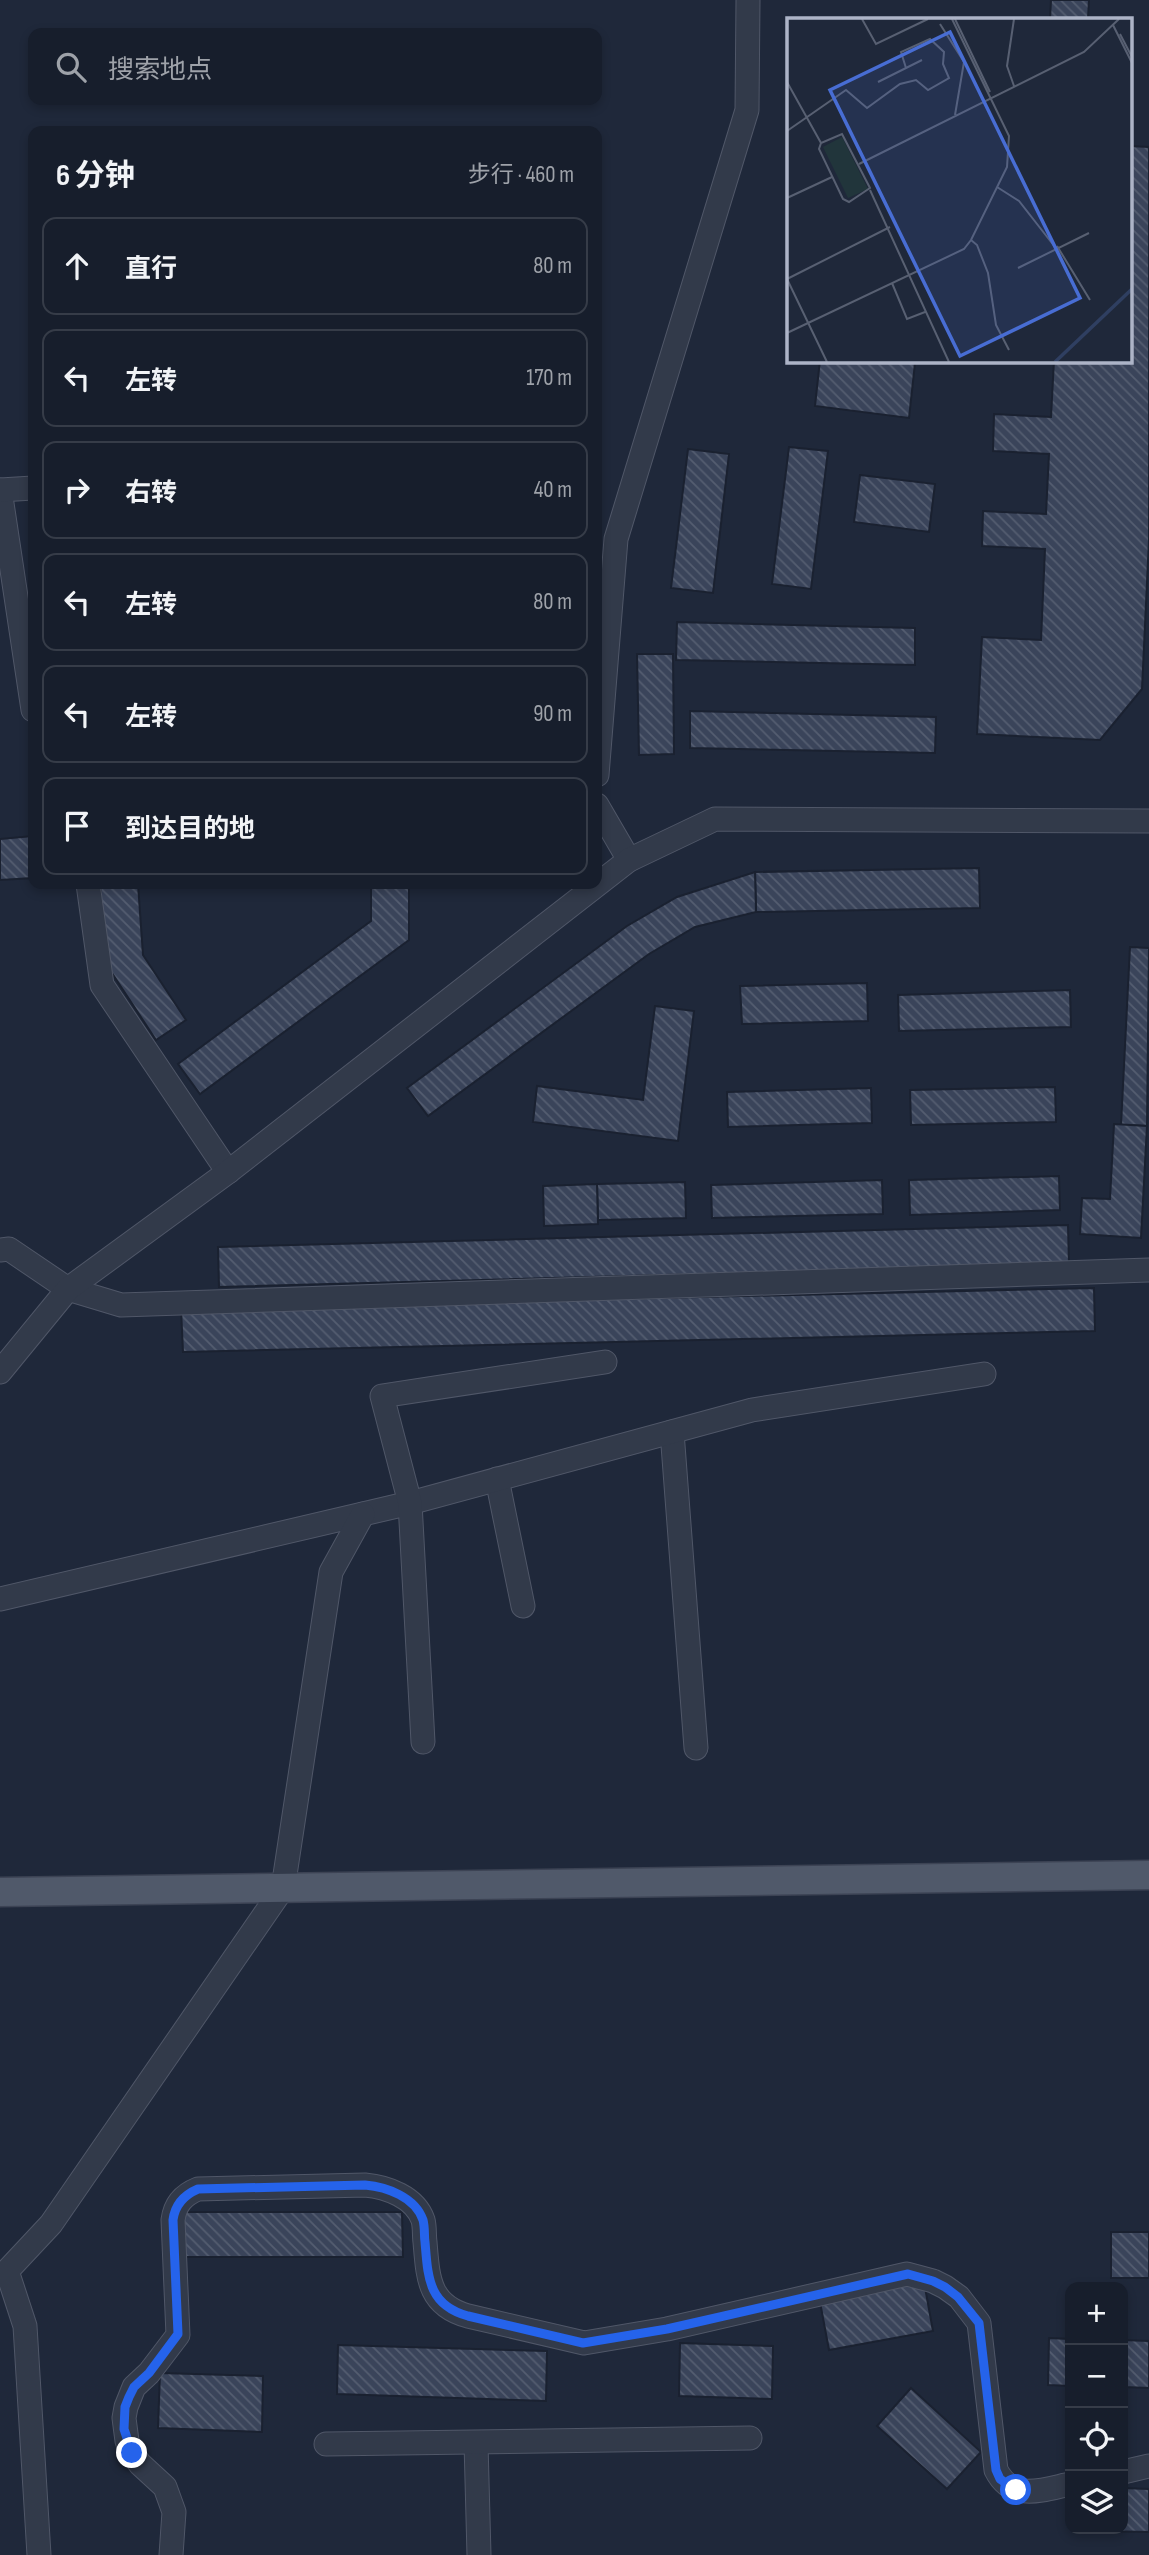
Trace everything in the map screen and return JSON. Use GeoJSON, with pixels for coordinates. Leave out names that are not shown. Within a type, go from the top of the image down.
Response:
{"type":"FeatureCollection","features":[{"type":"Feature","properties":{"kind":"main road"},"geometry":{"type":"LineString","coordinates":[[0,1892],[1149,1875]]}},
{"type":"Feature","properties":{"kind":"street"},"geometry":{"type":"LineString","coordinates":[[602,709],[615,539],[747,110],[748,0]]}},
{"type":"Feature","properties":{"kind":"street"},"geometry":{"type":"LineString","coordinates":[[28,488],[0,490],[28,677]]}},
{"type":"Feature","properties":{"kind":"street"},"geometry":{"type":"LineString","coordinates":[[602,814],[629,860]]}},
{"type":"Feature","properties":{"kind":"street"},"geometry":{"type":"LineString","coordinates":[[602,881],[629,860],[715,819],[1149,821]]}},
{"type":"Feature","properties":{"kind":"street"},"geometry":{"type":"LineString","coordinates":[[89,889],[102,985],[228,1172]]}},
{"type":"Feature","properties":{"kind":"street"},"geometry":{"type":"LineString","coordinates":[[0,1372],[68,1289],[228,1172],[592,889]]}},
{"type":"Feature","properties":{"kind":"street"},"geometry":{"type":"LineString","coordinates":[[0,1250],[9,1249],[68,1289],[121,1305],[1149,1270]]}},
{"type":"Feature","properties":{"kind":"street"},"geometry":{"type":"LineString","coordinates":[[423,1742],[410,1503],[382,1396],[605,1362]]}},
{"type":"Feature","properties":{"kind":"street"},"geometry":{"type":"LineString","coordinates":[[0,1599],[410,1503],[752,1410],[984,1374]]}},
{"type":"Feature","properties":{"kind":"street"},"geometry":{"type":"LineString","coordinates":[[672,1432],[696,1748]]}},
{"type":"Feature","properties":{"kind":"street"},"geometry":{"type":"LineString","coordinates":[[497,1479],[523,1606]]}},
{"type":"Feature","properties":{"kind":"street"},"geometry":{"type":"LineString","coordinates":[[39,2555],[25,2326],[7,2271],[51,2224],[283,1888],[331,1572],[363,1514]]}},
{"type":"Feature","properties":{"kind":"street"},"geometry":{"type":"LineString","coordinates":[[171,2555],[174,2512],[165,2487],[132,2453],[127,2441],[124,2418],[125,2407],[134,2387],[149,2373],[178,2334],[173,2220],[177,2205],[198,2189],[365,2185],[388,2189],[408,2201],[423,2220],[429,2280],[443,2304],[468,2316],[583,2343],[667,2329],[908,2274],[921,2276],[958,2297],[979,2323],[996,2470],[1000,2479],[1007,2486],[1025,2493],[1065,2485]]}},
{"type":"Feature","properties":{"kind":"street"},"geometry":{"type":"LineString","coordinates":[[326,2444],[750,2438]]}},
{"type":"Feature","properties":{"kind":"street"},"geometry":{"type":"LineString","coordinates":[[476,2443],[479,2555]]}},
{"type":"Feature","properties":{"kind":"street"},"geometry":{"type":"LineString","coordinates":[[1127,2471],[1149,2466]]}},
{"type":"Feature","properties":{"kind":"building"},"geometry":{"type":"Polygon","coordinates":[[[1051,0],[1089,0],[1088,18],[1050,18],[1051,0]]]}},
{"type":"Feature","properties":{"kind":"building"},"geometry":{"type":"Polygon","coordinates":[[[1132,146],[1149,147],[1149,540],[1142,689],[1100,740],[977,734],[982,637],[1041,640],[1045,549],[982,546],[983,511],[1046,514],[1049,454],[993,451],[994,414],[1051,417],[1054,362],[1132,362],[1132,146]]]}},
{"type":"Feature","properties":{"kind":"building"},"geometry":{"type":"Polygon","coordinates":[[[820,362],[915,363],[909,418],[815,406],[820,362]]]}},
{"type":"Feature","properties":{"kind":"building"},"geometry":{"type":"Polygon","coordinates":[[[789,447],[828,451],[811,589],[772,584],[789,447]]]}},
{"type":"Feature","properties":{"kind":"building"},"geometry":{"type":"Polygon","coordinates":[[[688,449],[729,454],[713,593],[671,588],[688,449]]]}},
{"type":"Feature","properties":{"kind":"building"},"geometry":{"type":"Polygon","coordinates":[[[860,475],[935,484],[929,532],[854,522],[860,475]]]}},
{"type":"Feature","properties":{"kind":"building"},"geometry":{"type":"Polygon","coordinates":[[[677,622],[915,628],[915,665],[676,660],[677,622]]]}},
{"type":"Feature","properties":{"kind":"building"},"geometry":{"type":"Polygon","coordinates":[[[637,654],[673,654],[674,754],[639,755],[637,654]]]}},
{"type":"Feature","properties":{"kind":"building"},"geometry":{"type":"Polygon","coordinates":[[[690,711],[936,717],[935,753],[690,748],[690,711]]]}},
{"type":"Feature","properties":{"kind":"building"},"geometry":{"type":"Polygon","coordinates":[[[28,836],[28,878],[0,880],[0,839],[28,836]]]}},
{"type":"Feature","properties":{"kind":"building"},"geometry":{"type":"Polygon","coordinates":[[[979,868],[980,908],[756,912],[755,872],[979,868]]]}},
{"type":"Feature","properties":{"kind":"building"},"geometry":{"type":"Polygon","coordinates":[[[755,872],[756,912],[695,927],[649,954],[428,1116],[407,1088],[627,926],[677,897],[755,872]]]}},
{"type":"Feature","properties":{"kind":"building"},"geometry":{"type":"Polygon","coordinates":[[[100,889],[138,889],[143,955],[186,1020],[156,1040],[106,964],[100,889]]]}},
{"type":"Feature","properties":{"kind":"building"},"geometry":{"type":"Polygon","coordinates":[[[371,889],[409,889],[409,940],[200,1094],[178,1064],[371,921],[371,889]]]}},
{"type":"Feature","properties":{"kind":"building"},"geometry":{"type":"Polygon","coordinates":[[[1130,947],[1149,948],[1147,1126],[1121,1125],[1130,947]]]}},
{"type":"Feature","properties":{"kind":"building"},"geometry":{"type":"Polygon","coordinates":[[[867,983],[868,1021],[742,1024],[740,986],[867,983]]]}},
{"type":"Feature","properties":{"kind":"building"},"geometry":{"type":"Polygon","coordinates":[[[1070,990],[1071,1027],[899,1031],[898,995],[1070,990]]]}},
{"type":"Feature","properties":{"kind":"building"},"geometry":{"type":"Polygon","coordinates":[[[655,1006],[694,1011],[678,1141],[533,1122],[537,1086],[643,1100],[655,1006]]]}},
{"type":"Feature","properties":{"kind":"building"},"geometry":{"type":"Polygon","coordinates":[[[1055,1087],[1056,1122],[911,1125],[910,1090],[1055,1087]]]}},
{"type":"Feature","properties":{"kind":"building"},"geometry":{"type":"Polygon","coordinates":[[[871,1088],[872,1123],[728,1127],[727,1092],[871,1088]]]}},
{"type":"Feature","properties":{"kind":"building"},"geometry":{"type":"Polygon","coordinates":[[[1114,1124],[1147,1126],[1141,1238],[1080,1234],[1082,1198],[1110,1199],[1114,1124]]]}},
{"type":"Feature","properties":{"kind":"building"},"geometry":{"type":"Polygon","coordinates":[[[1059,1176],[1060,1210],[910,1215],[909,1180],[1059,1176]]]}},
{"type":"Feature","properties":{"kind":"building"},"geometry":{"type":"Polygon","coordinates":[[[882,1180],[883,1214],[712,1218],[711,1185],[882,1180]]]}},
{"type":"Feature","properties":{"kind":"building"},"geometry":{"type":"Polygon","coordinates":[[[685,1182],[686,1218],[598,1220],[597,1184],[685,1182]]]}},
{"type":"Feature","properties":{"kind":"building"},"geometry":{"type":"Polygon","coordinates":[[[597,1184],[598,1224],[544,1226],[543,1186],[597,1184]]]}},
{"type":"Feature","properties":{"kind":"building"},"geometry":{"type":"Polygon","coordinates":[[[1068,1225],[1069,1264],[219,1287],[218,1247],[1068,1225]]]}},
{"type":"Feature","properties":{"kind":"building"},"geometry":{"type":"Polygon","coordinates":[[[1094,1288],[1095,1331],[183,1352],[181,1309],[1094,1288]]]}},
{"type":"Feature","properties":{"kind":"building"},"geometry":{"type":"Polygon","coordinates":[[[183,2212],[402,2212],[403,2257],[184,2257],[183,2212]]]}},
{"type":"Feature","properties":{"kind":"building"},"geometry":{"type":"Polygon","coordinates":[[[1111,2232],[1149,2232],[1149,2278],[1111,2278],[1111,2232]]]}},
{"type":"Feature","properties":{"kind":"building"},"geometry":{"type":"Polygon","coordinates":[[[924,2282],[933,2331],[829,2350],[820,2302],[924,2282]]]}},
{"type":"Feature","properties":{"kind":"building"},"geometry":{"type":"Polygon","coordinates":[[[1049,2338],[1065,2339],[1065,2386],[1048,2385],[1049,2338]]]}},
{"type":"Feature","properties":{"kind":"building"},"geometry":{"type":"Polygon","coordinates":[[[1128,2340],[1149,2341],[1149,2388],[1128,2387],[1128,2340]]]}},
{"type":"Feature","properties":{"kind":"building"},"geometry":{"type":"Polygon","coordinates":[[[680,2343],[773,2346],[772,2399],[679,2396],[680,2343]]]}},
{"type":"Feature","properties":{"kind":"building"},"geometry":{"type":"Polygon","coordinates":[[[338,2345],[547,2351],[546,2401],[337,2394],[338,2345]]]}},
{"type":"Feature","properties":{"kind":"building"},"geometry":{"type":"Polygon","coordinates":[[[160,2373],[263,2376],[262,2432],[158,2428],[160,2373]]]}},
{"type":"Feature","properties":{"kind":"building"},"geometry":{"type":"Polygon","coordinates":[[[911,2388],[981,2452],[947,2489],[877,2426],[911,2388]]]}},
{"type":"Feature","properties":{"kind":"building"},"geometry":{"type":"Polygon","coordinates":[[[1128,2488],[1149,2489],[1149,2532],[1128,2532],[1128,2488]]]}},
{"type":"Feature","properties":{"kind":"route"},"geometry":{"type":"LineString","coordinates":[[132,2453],[124,2429],[125,2407],[134,2387],[149,2373],[178,2334],[173,2220],[177,2205],[183,2198],[198,2189],[365,2185],[388,2189],[398,2194],[408,2201],[423,2220],[429,2280],[443,2304],[459,2314],[583,2343],[667,2329],[908,2274],[933,2281],[958,2297],[979,2323],[996,2470],[1007,2486],[1016,2490]]}}]}
